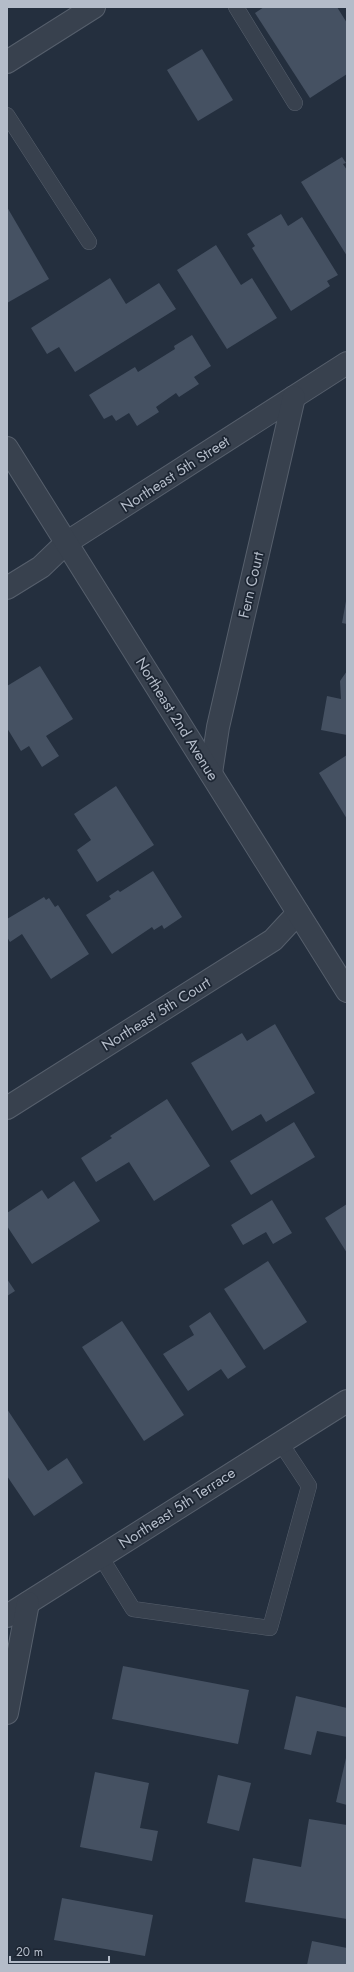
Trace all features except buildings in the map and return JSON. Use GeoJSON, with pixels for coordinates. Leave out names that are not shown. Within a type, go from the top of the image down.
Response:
{"type":"FeatureCollection","features":[{"type":"Feature","properties":{"kind":"street"},"geometry":{"type":"LineString","coordinates":[[7,62],[94,7]]}},
{"type":"Feature","properties":{"kind":"street","name":"Northeast 5th Street"},"geometry":{"type":"LineString","coordinates":[[7,588],[41,566],[66,543],[347,364]]}},
{"type":"Feature","properties":{"kind":"street","name":"Fern Court"},"geometry":{"type":"LineString","coordinates":[[211,773],[218,727],[294,398]]}},
{"type":"Feature","properties":{"kind":"street","name":"Northeast 2nd Avenue"},"geometry":{"type":"LineString","coordinates":[[7,448],[347,991]]}},
{"type":"Feature","properties":{"kind":"street","name":"Northeast 5th Court"},"geometry":{"type":"LineString","coordinates":[[7,1108],[273,940],[298,912]]}},
{"type":"Feature","properties":{"kind":"street","name":"Northeast 5th Terrace"},"geometry":{"type":"LineString","coordinates":[[7,1616],[347,1401]]}},
{"type":"Feature","properties":{"kind":"street"},"geometry":{"type":"LineString","coordinates":[[7,1713],[28,1603]]}},
{"type":"Feature","properties":{"kind":"lane"},"geometry":{"type":"LineString","coordinates":[[236,7],[295,103]]}},
{"type":"Feature","properties":{"kind":"lane"},"geometry":{"type":"LineString","coordinates":[[7,115],[89,242]]}},
{"type":"Feature","properties":{"kind":"lane"},"geometry":{"type":"LineString","coordinates":[[101,1557],[133,1609],[270,1628],[309,1486],[280,1442]]}}]}
